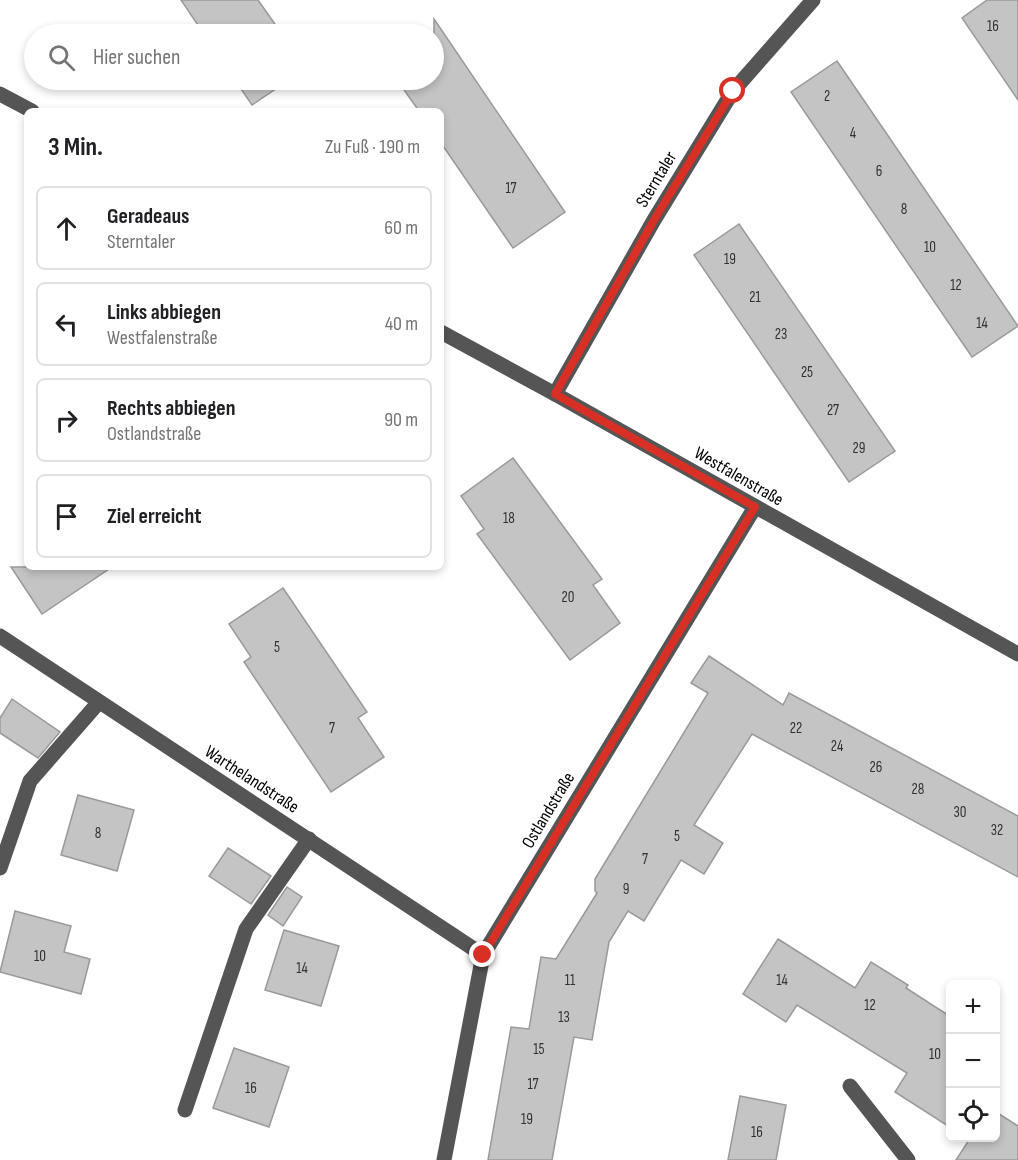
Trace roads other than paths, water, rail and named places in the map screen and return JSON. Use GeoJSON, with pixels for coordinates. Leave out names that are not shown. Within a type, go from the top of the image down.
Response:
{"type":"FeatureCollection","features":[{"type":"Feature","properties":{"kind":"street","name":"Sterntaler"},"geometry":{"type":"LineString","coordinates":[[555,394],[654,220],[733,91],[813,0]]}},
{"type":"Feature","properties":{"kind":"street"},"geometry":{"type":"LineString","coordinates":[[0,94],[26,108]]}},
{"type":"Feature","properties":{"kind":"street","name":"Westfalenstraße"},"geometry":{"type":"LineString","coordinates":[[444,334],[1018,654]]}},
{"type":"Feature","properties":{"kind":"street","name":"Ostlandstraße"},"geometry":{"type":"LineString","coordinates":[[444,1160],[483,955],[755,507]]}},
{"type":"Feature","properties":{"kind":"street","name":"Warthelandstraße"},"geometry":{"type":"LineString","coordinates":[[0,636],[483,955]]}},
{"type":"Feature","properties":{"kind":"street"},"geometry":{"type":"LineString","coordinates":[[0,868],[30,781],[99,702]]}},
{"type":"Feature","properties":{"kind":"street"},"geometry":{"type":"LineString","coordinates":[[185,1110],[246,929],[309,839]]}},
{"type":"Feature","properties":{"kind":"street"},"geometry":{"type":"LineString","coordinates":[[850,1086],[908,1160]]}}]}
